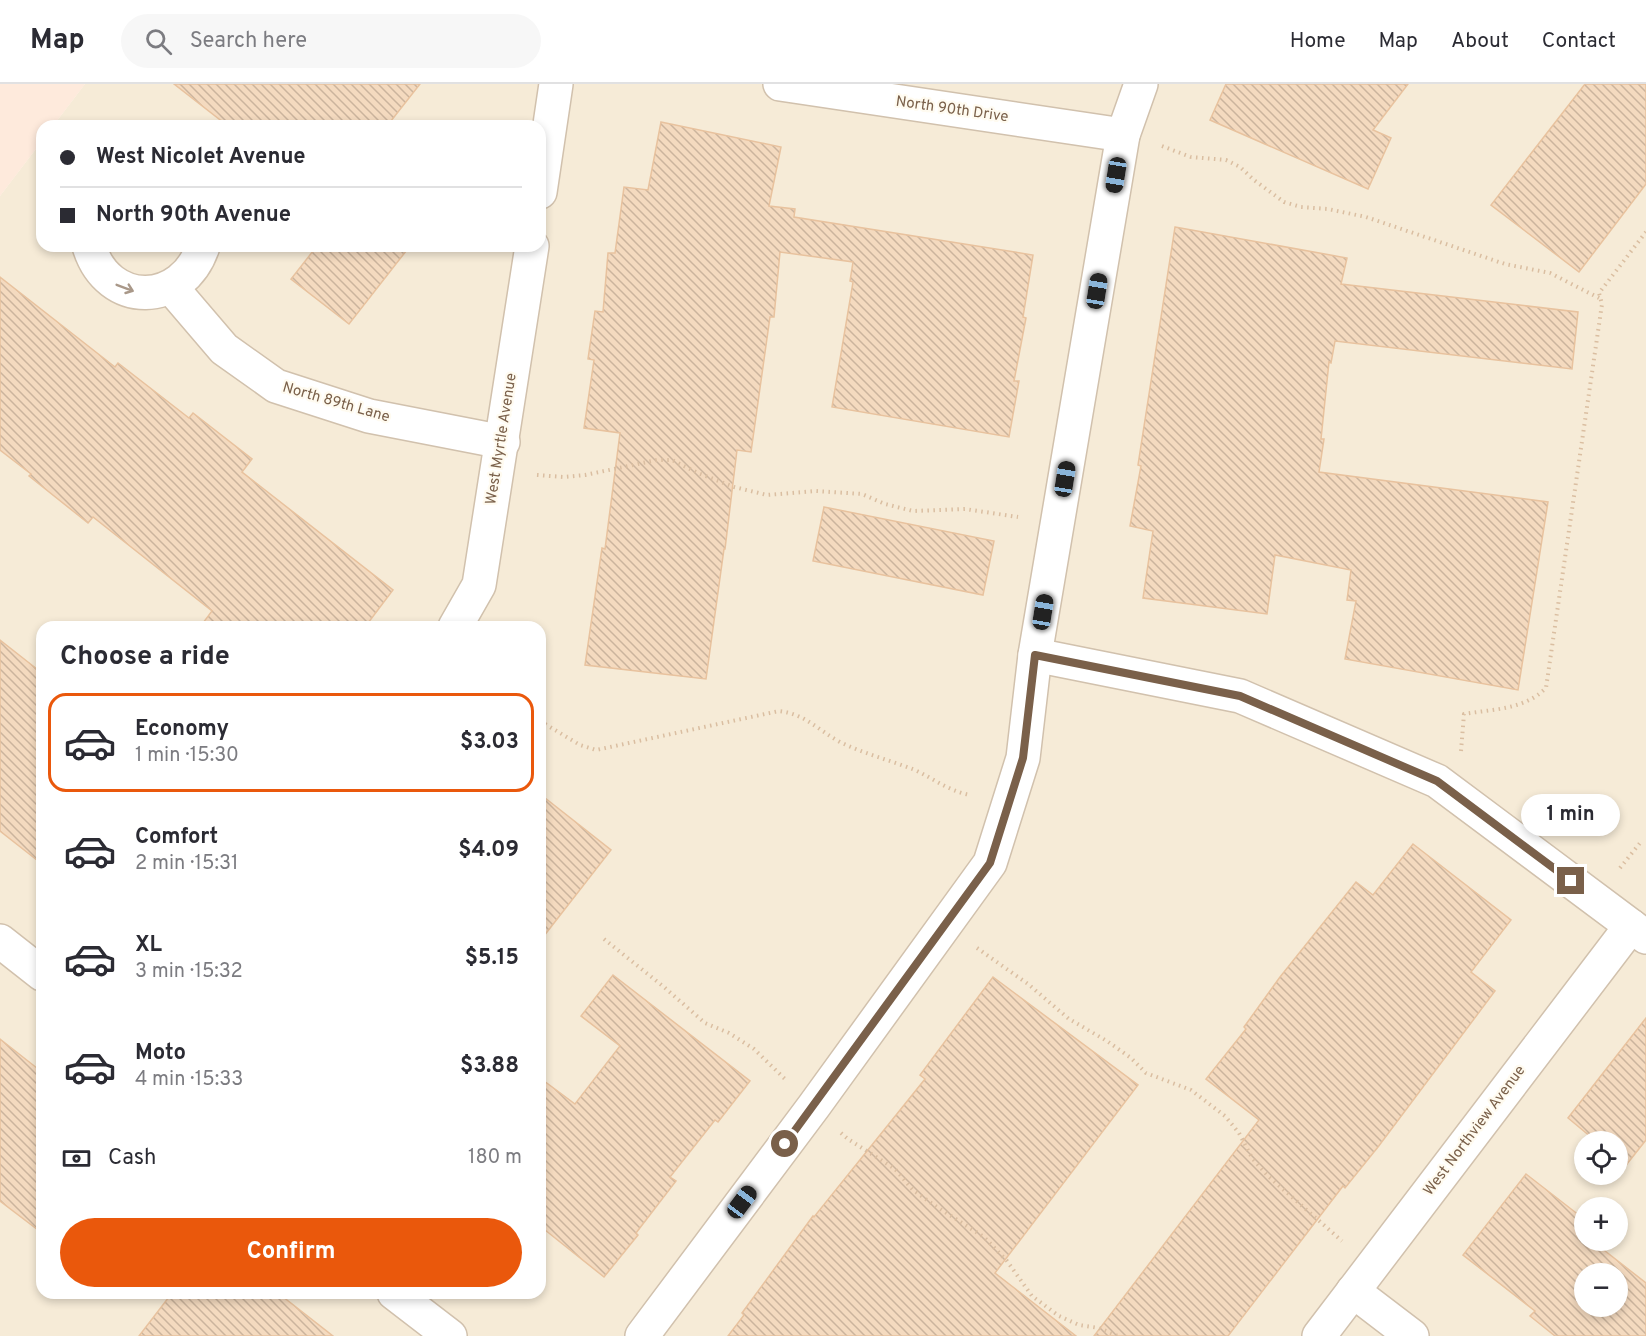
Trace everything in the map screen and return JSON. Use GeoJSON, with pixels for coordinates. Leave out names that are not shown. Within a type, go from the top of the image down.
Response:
{"type":"FeatureCollection","features":[{"type":"Feature","properties":{"kind":"street"},"geometry":{"type":"LineString","coordinates":[[546,152],[556,84]]}},
{"type":"Feature","properties":{"kind":"street","name":"North 90th Drive"},"geometry":{"type":"LineString","coordinates":[[780,84],[1123,135]]}},
{"type":"Feature","properties":{"kind":"street"},"geometry":{"type":"LineString","coordinates":[[642,1336],[814,1106],[990,863],[1023,758],[1035,655],[1123,135],[1141,84]]}},
{"type":"Feature","properties":{"kind":"street"},"geometry":{"type":"LineString","coordinates":[[91,252],[93,260],[104,275],[118,286],[135,292],[154,292],[171,287],[186,276],[198,262],[201,252]]}},
{"type":"Feature","properties":{"kind":"street","name":"West Myrtle Avenue"},"geometry":{"type":"LineString","coordinates":[[458,621],[479,585],[531,252]]}},
{"type":"Feature","properties":{"kind":"street","name":"North 89th Lane"},"geometry":{"type":"LineString","coordinates":[[171,287],[224,349],[276,386],[500,457]]}},
{"type":"Feature","properties":{"kind":"street"},"geometry":{"type":"LineString","coordinates":[[1035,655],[1240,696],[1437,781],[1638,931]]}},
{"type":"Feature","properties":{"kind":"street","name":"West Northview Avenue"},"geometry":{"type":"LineString","coordinates":[[1319,1336],[1638,931]]}},
{"type":"Feature","properties":{"kind":"street"},"geometry":{"type":"LineString","coordinates":[[0,941],[36,969]]}},
{"type":"Feature","properties":{"kind":"street"},"geometry":{"type":"LineString","coordinates":[[1361,1281],[1412,1336]]}},
{"type":"Feature","properties":{"kind":"street"},"geometry":{"type":"LineString","coordinates":[[402,1299],[450,1336]]}},
{"type":"Feature","properties":{"kind":"path"},"geometry":{"type":"LineString","coordinates":[[1157,154],[1160,145],[1191,157],[1226,160],[1240,167],[1284,202],[1301,207],[1328,209],[1366,217],[1505,264],[1550,273],[1600,298]]}},
{"type":"Feature","properties":{"kind":"path"},"geometry":{"type":"LineString","coordinates":[[1443,786],[1461,757],[1464,714],[1524,704],[1546,688],[1602,304],[1599,293],[1646,232]]}},
{"type":"Feature","properties":{"kind":"path"},"geometry":{"type":"LineString","coordinates":[[500,457],[564,477],[585,475],[657,460],[672,460],[716,480],[766,495],[816,491],[862,494],[885,504],[913,511],[965,509],[1057,525]]}},
{"type":"Feature","properties":{"kind":"path"},"geometry":{"type":"LineString","coordinates":[[546,725],[580,745],[596,750],[779,711],[792,713],[839,741],[865,753],[917,771],[961,793],[978,796]]}},
{"type":"Feature","properties":{"kind":"path"},"geometry":{"type":"LineString","coordinates":[[1628,874],[1620,868],[1640,843]]}},
{"type":"Feature","properties":{"kind":"path"},"geometry":{"type":"LineString","coordinates":[[944,927],[987,954],[1028,984],[1069,1019],[1131,1058],[1146,1073],[1191,1090],[1226,1116],[1239,1133],[1252,1158],[1268,1176],[1343,1242],[1361,1281]]}},
{"type":"Feature","properties":{"kind":"path"},"geometry":{"type":"LineString","coordinates":[[604,939],[705,1023],[729,1033],[754,1049],[848,1139],[896,1169],[913,1190],[984,1237],[1007,1262],[1032,1296],[1059,1316],[1079,1325],[1099,1328],[1118,1336]]}},
{"type":"Feature","properties":{"kind":"shaded area"},"geometry":{"type":"Polygon","coordinates":[[[0,84],[85,84],[58,120],[36,120],[36,149],[0,196],[0,84]]]}},
{"type":"Feature","properties":{"kind":"shaded area"},"geometry":{"type":"Polygon","coordinates":[[[85,84],[1646,84],[1646,1336],[0,1336],[0,196],[36,149],[36,252],[546,252],[546,120],[58,120],[85,84]]]}},
{"type":"Feature","properties":{"kind":"building"},"geometry":{"type":"Polygon","coordinates":[[[174,84],[420,84],[392,120],[220,120],[174,84]]]}},
{"type":"Feature","properties":{"kind":"building"},"geometry":{"type":"Polygon","coordinates":[[[1226,84],[1408,84],[1373,130],[1391,138],[1368,189],[1210,120],[1226,84]]]}},
{"type":"Feature","properties":{"kind":"building"},"geometry":{"type":"Polygon","coordinates":[[[1585,84],[1646,84],[1646,184],[1579,272],[1491,205],[1585,84]]]}},
{"type":"Feature","properties":{"kind":"building"},"geometry":{"type":"Polygon","coordinates":[[[661,122],[781,147],[769,206],[795,209],[794,217],[1033,255],[1023,317],[1026,318],[1014,381],[1019,381],[1009,437],[832,407],[853,282],[850,281],[853,262],[780,252],[774,317],[770,317],[751,452],[737,450],[706,679],[585,665],[602,548],[605,549],[620,433],[584,428],[594,360],[588,359],[595,311],[603,312],[608,253],[615,253],[624,187],[648,190],[661,122]]]}},
{"type":"Feature","properties":{"kind":"building"},"geometry":{"type":"Polygon","coordinates":[[[1175,227],[1347,258],[1341,284],[1578,312],[1572,369],[1335,341],[1331,363],[1329,362],[1321,439],[1324,439],[1319,472],[1548,502],[1518,690],[1345,659],[1356,601],[1347,600],[1351,570],[1275,555],[1267,614],[1143,598],[1153,531],[1130,526],[1141,466],[1138,465],[1175,227]]]}},
{"type":"Feature","properties":{"kind":"building"},"geometry":{"type":"Polygon","coordinates":[[[312,252],[405,252],[349,324],[291,279],[312,252]]]}},
{"type":"Feature","properties":{"kind":"building"},"geometry":{"type":"Polygon","coordinates":[[[0,277],[115,367],[118,363],[189,418],[193,413],[252,459],[242,472],[393,590],[370,621],[204,621],[212,611],[93,517],[88,523],[0,450],[0,277]]]}},
{"type":"Feature","properties":{"kind":"building"},"geometry":{"type":"Polygon","coordinates":[[[824,507],[994,541],[983,595],[813,561],[824,507]]]}},
{"type":"Feature","properties":{"kind":"building"},"geometry":{"type":"Polygon","coordinates":[[[0,640],[36,668],[36,859],[0,831],[0,640]]]}},
{"type":"Feature","properties":{"kind":"building"},"geometry":{"type":"Polygon","coordinates":[[[546,799],[611,850],[546,933],[546,799]]]}},
{"type":"Feature","properties":{"kind":"building"},"geometry":{"type":"Polygon","coordinates":[[[1413,844],[1511,920],[1471,972],[1495,991],[1378,1147],[1345,1188],[1343,1186],[1228,1336],[1094,1336],[1259,1120],[1206,1079],[1246,1029],[1244,1027],[1280,977],[1356,882],[1373,895],[1413,844]]]}},
{"type":"Feature","properties":{"kind":"building"},"geometry":{"type":"Polygon","coordinates":[[[613,975],[750,1081],[718,1122],[715,1120],[670,1177],[676,1181],[636,1233],[638,1235],[604,1277],[546,1231],[546,1082],[575,1104],[620,1046],[581,1016],[613,975]]]}},
{"type":"Feature","properties":{"kind":"building"},"geometry":{"type":"Polygon","coordinates":[[[993,977],[1138,1085],[995,1273],[1076,1336],[728,1336],[744,1315],[742,1313],[813,1216],[925,1079],[920,1075],[993,977]]]}},
{"type":"Feature","properties":{"kind":"building"},"geometry":{"type":"Polygon","coordinates":[[[1646,1018],[1646,1140],[1628,1163],[1628,1131],[1584,1131],[1568,1118],[1646,1018]]]}},
{"type":"Feature","properties":{"kind":"building"},"geometry":{"type":"Polygon","coordinates":[[[0,1039],[36,1067],[36,1228],[0,1201],[0,1039]]]}},
{"type":"Feature","properties":{"kind":"building"},"geometry":{"type":"Polygon","coordinates":[[[1526,1174],[1574,1211],[1574,1251],[1605,1251],[1620,1263],[1574,1263],[1574,1317],[1628,1317],[1628,1269],[1646,1283],[1646,1336],[1555,1336],[1530,1316],[1535,1311],[1463,1255],[1526,1174]]]}},
{"type":"Feature","properties":{"kind":"building"},"geometry":{"type":"Polygon","coordinates":[[[167,1299],[286,1299],[333,1336],[139,1336],[167,1299]]]}},
{"type":"Feature","properties":{"kind":"route"},"geometry":{"type":"LineString","coordinates":[[785,1144],[990,863],[1023,758],[1035,655],[1240,696],[1437,781],[1571,881]]}}]}
